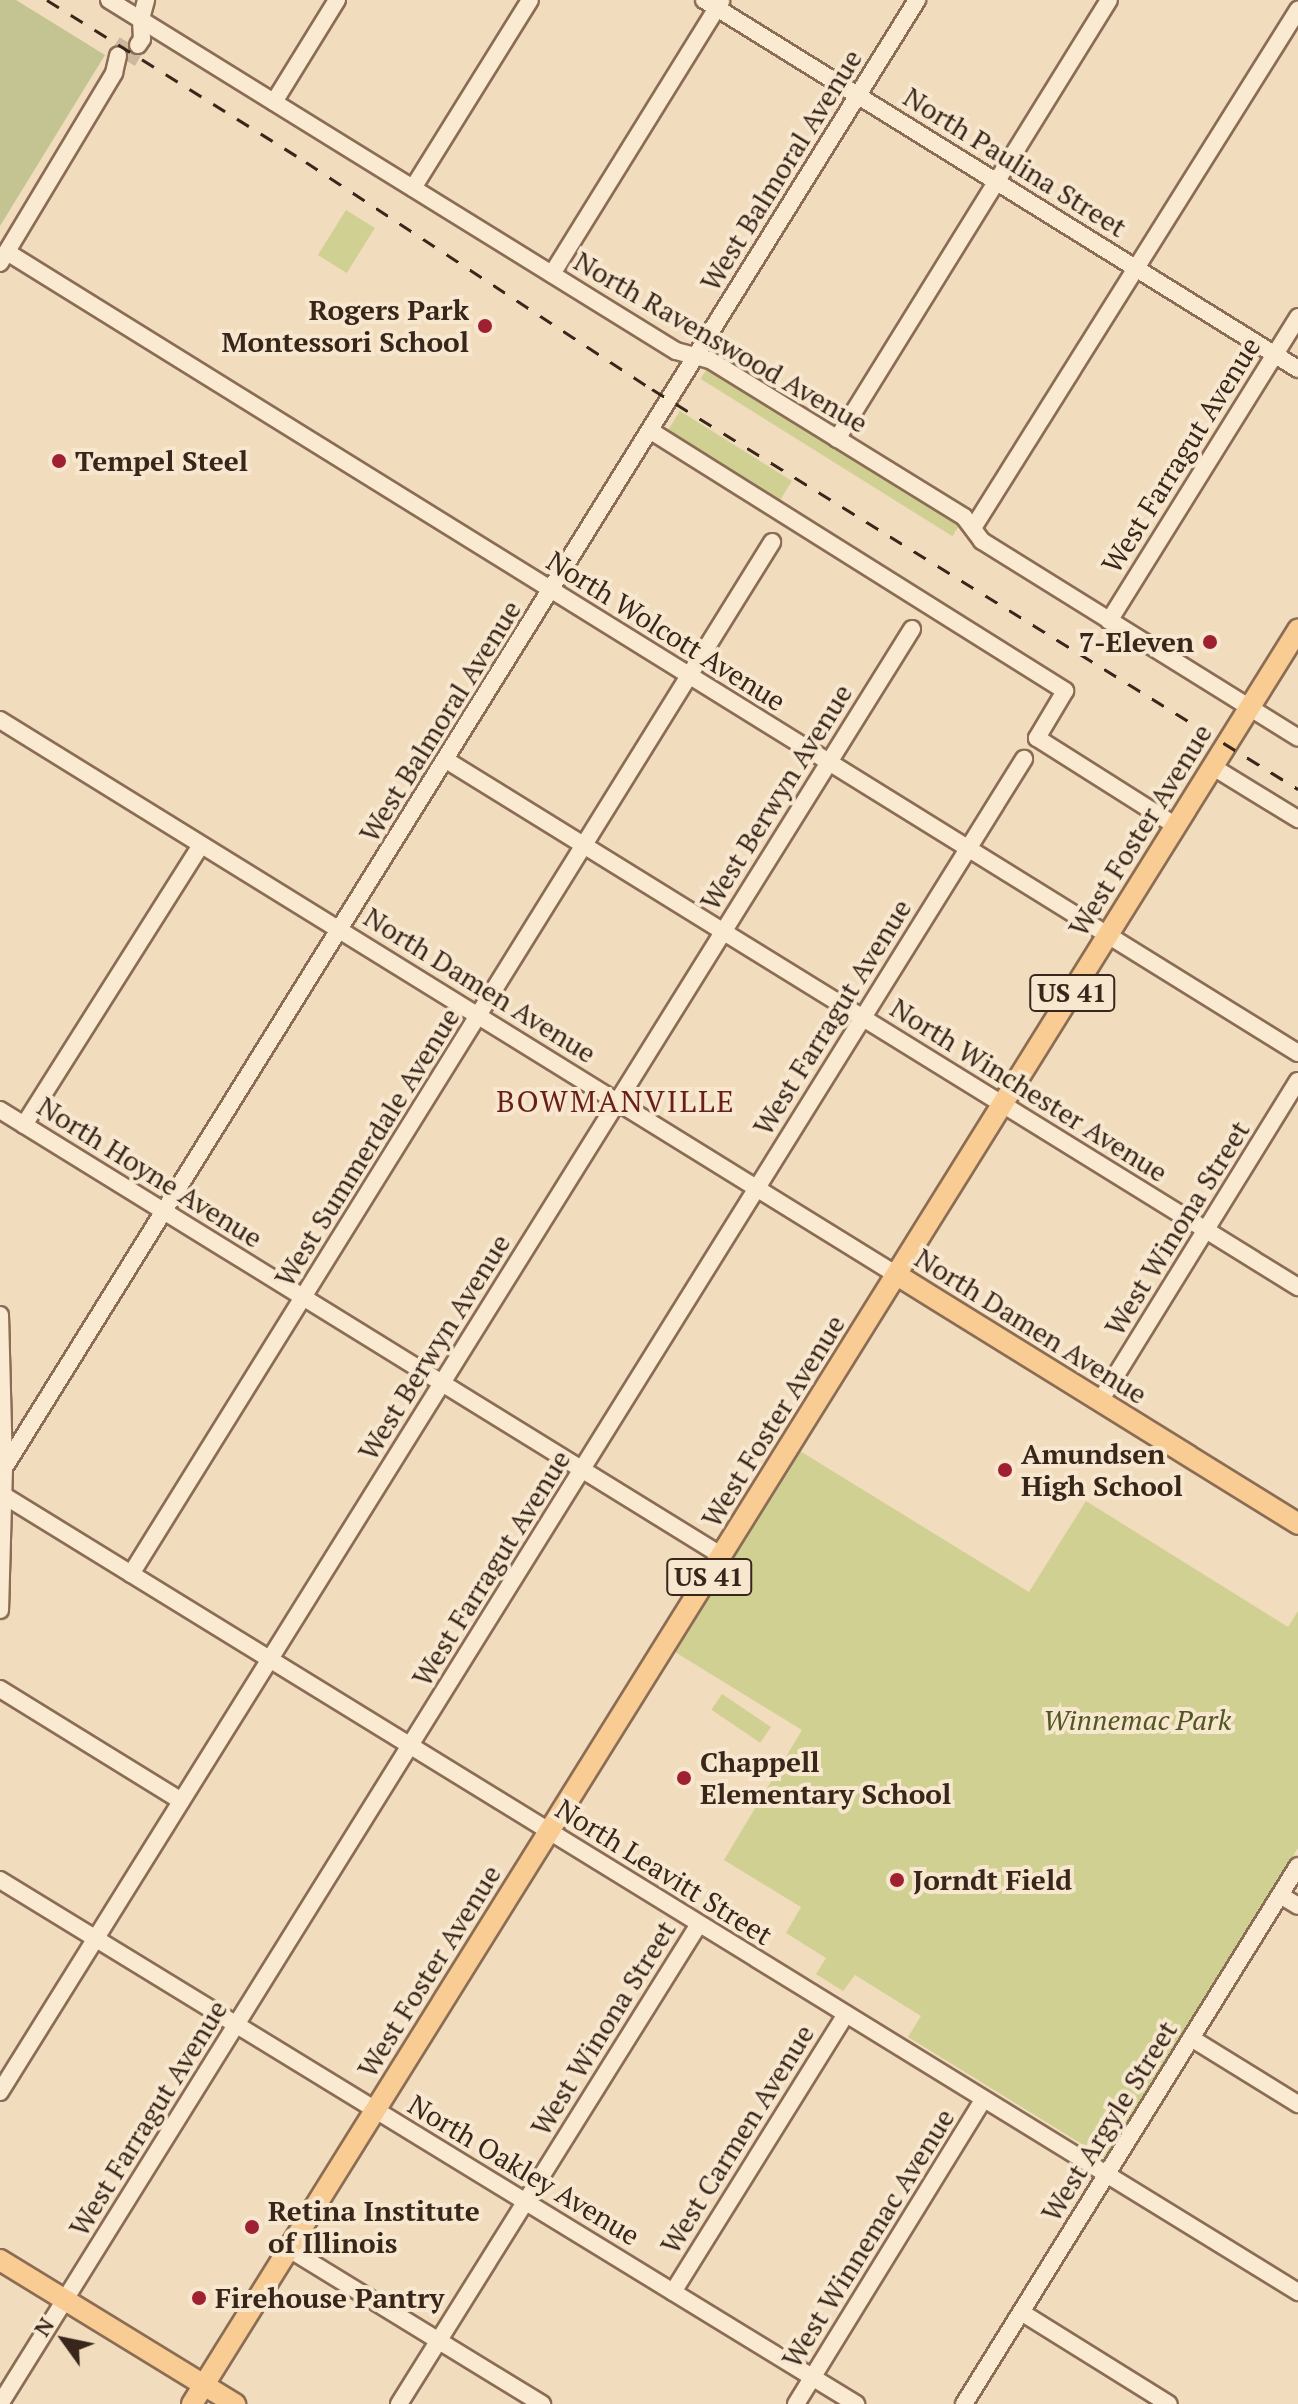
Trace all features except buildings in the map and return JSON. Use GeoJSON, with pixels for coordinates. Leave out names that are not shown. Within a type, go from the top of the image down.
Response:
{"type":"FeatureCollection","features":[{"type":"Feature","properties":{"kind":"main road","name":"West Foster Avenue"},"geometry":{"type":"LineString","coordinates":[[192,2404],[1298,630]]}},
{"type":"Feature","properties":{"kind":"main road","name":"North Damen Avenue"},"geometry":{"type":"LineString","coordinates":[[897,1275],[1298,1524]]}},
{"type":"Feature","properties":{"kind":"main road"},"geometry":{"type":"LineString","coordinates":[[0,2260],[235,2404]]}},
{"type":"Feature","properties":{"kind":"street","name":"North Ravenswood Avenue"},"geometry":{"type":"LineString","coordinates":[[109,0],[676,351],[710,360],[964,517],[982,541],[1298,738]]}},
{"type":"Feature","properties":{"kind":"street"},"geometry":{"type":"LineString","coordinates":[[133,42],[142,39],[141,19],[146,0]]}},
{"type":"Feature","properties":{"kind":"street"},"geometry":{"type":"LineString","coordinates":[[274,102],[337,0]]}},
{"type":"Feature","properties":{"kind":"street"},"geometry":{"type":"LineString","coordinates":[[413,188],[530,0]]}},
{"type":"Feature","properties":{"kind":"street","name":"West Balmoral Avenue"},"geometry":{"type":"LineString","coordinates":[[4,1468],[917,0]]}},
{"type":"Feature","properties":{"kind":"street"},"geometry":{"type":"LineString","coordinates":[[837,439],[1109,0]]}},
{"type":"Feature","properties":{"kind":"street"},"geometry":{"type":"LineString","coordinates":[[552,274],[715,3]]}},
{"type":"Feature","properties":{"kind":"street","name":"North Paulina Street"},"geometry":{"type":"LineString","coordinates":[[715,3],[1298,369]]}},
{"type":"Feature","properties":{"kind":"street"},"geometry":{"type":"LineString","coordinates":[[973,528],[1298,10]]}},
{"type":"Feature","properties":{"kind":"street"},"geometry":{"type":"LineString","coordinates":[[3,257],[123,58]]}},
{"type":"Feature","properties":{"kind":"street","name":"North Wolcott Avenue"},"geometry":{"type":"LineString","coordinates":[[3,257],[552,591],[1298,1053]]}},
{"type":"Feature","properties":{"kind":"street","name":"West Farragut Avenue"},"geometry":{"type":"LineString","coordinates":[[1109,621],[1298,317]]}},
{"type":"Feature","properties":{"kind":"street"},"geometry":{"type":"LineString","coordinates":[[651,431],[1065,691],[1037,738],[1176,826]]}},
{"type":"Feature","properties":{"kind":"street","name":"West Summerdale Avenue"},"geometry":{"type":"LineString","coordinates":[[131,1574],[772,542]]}},
{"type":"Feature","properties":{"kind":"street","name":"West Berwyn Avenue"},"geometry":{"type":"LineString","coordinates":[[0,2092],[912,629]]}},
{"type":"Feature","properties":{"kind":"street","name":"North Damen Avenue"},"geometry":{"type":"LineString","coordinates":[[0,720],[897,1275]]}},
{"type":"Feature","properties":{"kind":"street","name":"West Farragut Avenue"},"geometry":{"type":"LineString","coordinates":[[0,2404],[1024,759]]}},
{"type":"Feature","properties":{"kind":"street","name":"North Winchester Avenue"},"geometry":{"type":"LineString","coordinates":[[446,760],[1298,1287]]}},
{"type":"Feature","properties":{"kind":"street"},"geometry":{"type":"LineString","coordinates":[[1213,767],[1298,819]]}},
{"type":"Feature","properties":{"kind":"street"},"geometry":{"type":"LineString","coordinates":[[24,1125],[201,845]]}},
{"type":"Feature","properties":{"kind":"street","name":"West Winona Street"},"geometry":{"type":"LineString","coordinates":[[1100,1401],[1298,1081]]}},
{"type":"Feature","properties":{"kind":"street","name":"North Hoyne Avenue"},"geometry":{"type":"LineString","coordinates":[[0,1110],[722,1556]]}},
{"type":"Feature","properties":{"kind":"street"},"geometry":{"type":"LineString","coordinates":[[0,1315],[4,1468],[0,1610]]}},
{"type":"Feature","properties":{"kind":"street","name":"North Leavitt Street"},"geometry":{"type":"LineString","coordinates":[[3,1495],[1298,2292]]}},
{"type":"Feature","properties":{"kind":"street"},"geometry":{"type":"LineString","coordinates":[[0,1689],[181,1801]]}},
{"type":"Feature","properties":{"kind":"street","name":"West Argyle Street"},"geometry":{"type":"LineString","coordinates":[[964,2404],[1298,1866]]}},
{"type":"Feature","properties":{"kind":"street","name":"North Oakley Avenue"},"geometry":{"type":"LineString","coordinates":[[0,1880],[856,2404]]}},
{"type":"Feature","properties":{"kind":"street"},"geometry":{"type":"LineString","coordinates":[[1280,1895],[1298,1906]]}},
{"type":"Feature","properties":{"kind":"street","name":"West Winona Street"},"geometry":{"type":"LineString","coordinates":[[399,2404],[699,1924]]}},
{"type":"Feature","properties":{"kind":"street","name":"West Carmen Avenue"},"geometry":{"type":"LineString","coordinates":[[673,2292],[846,2014]]}},
{"type":"Feature","properties":{"kind":"street"},"geometry":{"type":"LineString","coordinates":[[1191,2038],[1298,2104]]}},
{"type":"Feature","properties":{"kind":"street","name":"West Winnemac Avenue"},"geometry":{"type":"LineString","coordinates":[[796,2404],[984,2099]]}},
{"type":"Feature","properties":{"kind":"street"},"geometry":{"type":"LineString","coordinates":[[289,2249],[542,2404]]}},
{"type":"Feature","properties":{"kind":"street"},"geometry":{"type":"LineString","coordinates":[[1021,2312],[1169,2404]]}},
{"type":"Feature","properties":{"kind":"green space"},"geometry":{"type":"Polygon","coordinates":[[[0,0],[16,0],[105,55],[0,226],[0,0]]]}},
{"type":"Feature","properties":{"kind":"green space"},"geometry":{"type":"Polygon","coordinates":[[[346,210],[375,228],[347,273],[318,255],[346,210]]]}},
{"type":"Feature","properties":{"kind":"green space"},"geometry":{"type":"Polygon","coordinates":[[[708,367],[960,524],[952,536],[701,379],[708,367]]]}},
{"type":"Feature","properties":{"kind":"green space"},"geometry":{"type":"Polygon","coordinates":[[[680,411],[792,481],[779,502],[667,432],[680,411]]]}},
{"type":"Feature","properties":{"kind":"green space","name":"Winnemac Park"},"geometry":{"type":"Polygon","coordinates":[[[800,1451],[1029,1592],[1086,1501],[1288,1627],[1298,1611],[1298,1848],[1106,2159],[908,2037],[921,2016],[855,1975],[843,1991],[816,1974],[826,1958],[786,1933],[801,1907],[724,1860],[802,1730],[675,1652],[800,1451]]]}},
{"type":"Feature","properties":{"kind":"green space"},"geometry":{"type":"Polygon","coordinates":[[[722,1694],[771,1727],[760,1743],[711,1710],[722,1694]]]}},
{"type":"Feature","properties":{"kind":"tunnel"},"geometry":{"type":"LineString","coordinates":[[118,55],[128,39]]}},
{"type":"Feature","properties":{"kind":"tunnel"},"geometry":{"type":"LineString","coordinates":[[128,62],[138,45]]}},
{"type":"Feature","properties":{"kind":"railway"},"geometry":{"type":"LineString","coordinates":[[47,0],[306,162],[652,389],[1298,789]]}},
{"type":"Feature","properties":{"kind":"place","name":"Rogers Park Montessori School"},"geometry":{"type":"Point","coordinates":[485,326]}},
{"type":"Feature","properties":{"kind":"place","name":"Tempel Steel"},"geometry":{"type":"Point","coordinates":[59,461]}},
{"type":"Feature","properties":{"kind":"place","name":"7-Eleven"},"geometry":{"type":"Point","coordinates":[1210,642]}},
{"type":"Feature","properties":{"kind":"place","name":"Amundsen High School"},"geometry":{"type":"Point","coordinates":[1005,1470]}},
{"type":"Feature","properties":{"kind":"place","name":"Chappell Elementary School"},"geometry":{"type":"Point","coordinates":[684,1778]}},
{"type":"Feature","properties":{"kind":"place","name":"Jorndt Field"},"geometry":{"type":"Point","coordinates":[897,1880]}},
{"type":"Feature","properties":{"kind":"place","name":"Retina Institute of Illinois"},"geometry":{"type":"Point","coordinates":[252,2227]}},
{"type":"Feature","properties":{"kind":"place","name":"Firehouse Pantry"},"geometry":{"type":"Point","coordinates":[199,2298]}},
{"type":"Feature","properties":{"kind":"district","name":"BOWMANVILLE"},"geometry":{"type":"Point","coordinates":[616,1101]}}]}
